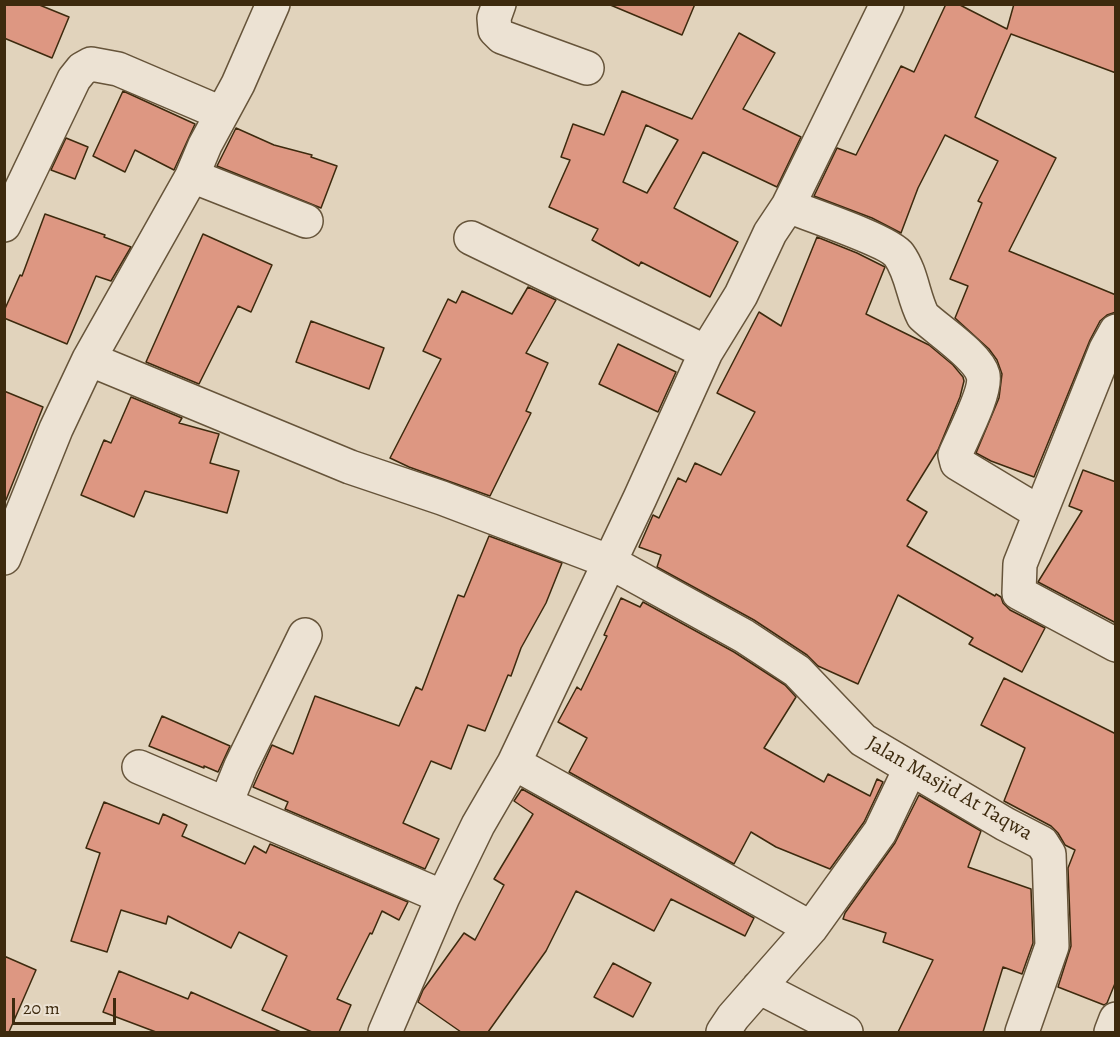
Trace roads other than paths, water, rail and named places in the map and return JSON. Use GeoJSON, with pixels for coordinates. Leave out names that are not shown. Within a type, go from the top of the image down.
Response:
{"type":"FeatureCollection","features":[{"type":"Feature","properties":{"kind":"street"},"geometry":{"type":"LineString","coordinates":[[4,558],[18,488],[56,429],[89,359],[192,176],[221,113],[238,84],[273,4]]}},
{"type":"Feature","properties":{"kind":"street"},"geometry":{"type":"LineString","coordinates":[[499,4],[494,18],[495,30],[502,37],[587,68]]}},
{"type":"Feature","properties":{"kind":"street"},"geometry":{"type":"LineString","coordinates":[[385,1032],[443,897],[478,825],[514,763],[706,352],[741,295],[770,233],[788,206],[887,4]]}},
{"type":"Feature","properties":{"kind":"street"},"geometry":{"type":"LineString","coordinates":[[4,225],[74,79],[82,69],[91,64],[118,69],[221,113]]}},
{"type":"Feature","properties":{"kind":"street"},"geometry":{"type":"LineString","coordinates":[[192,176],[306,221]]}},
{"type":"Feature","properties":{"kind":"street"},"geometry":{"type":"LineString","coordinates":[[788,206],[882,243],[897,252],[906,266],[918,307],[923,316],[974,360],[984,376],[982,393],[955,455],[957,463],[1040,513]]}},
{"type":"Feature","properties":{"kind":"street"},"geometry":{"type":"LineString","coordinates":[[471,238],[706,352]]}},
{"type":"Feature","properties":{"kind":"street"},"geometry":{"type":"LineString","coordinates":[[1116,331],[1106,349],[1020,564],[1019,593],[1116,645]]}},
{"type":"Feature","properties":{"kind":"street","name":"Jalan Masjid At Taqwa"},"geometry":{"type":"LineString","coordinates":[[89,359],[350,467],[442,498],[608,561],[744,636],[797,671],[863,740],[1005,824],[1042,843],[1049,854],[1052,946],[1032,1029]]}},
{"type":"Feature","properties":{"kind":"street"},"geometry":{"type":"LineString","coordinates":[[226,802],[241,765],[305,635]]}},
{"type":"Feature","properties":{"kind":"street"},"geometry":{"type":"LineString","coordinates":[[514,763],[811,928]]}},
{"type":"Feature","properties":{"kind":"street"},"geometry":{"type":"LineString","coordinates":[[139,766],[443,897]]}},
{"type":"Feature","properties":{"kind":"street"},"geometry":{"type":"LineString","coordinates":[[723,1032],[733,1017],[811,928],[880,831],[910,769]]}},
{"type":"Feature","properties":{"kind":"street"},"geometry":{"type":"LineString","coordinates":[[759,987],[846,1032]]}},
{"type":"Feature","properties":{"kind":"street"},"geometry":{"type":"LineString","coordinates":[[1111,1032],[1116,1019]]}}]}
